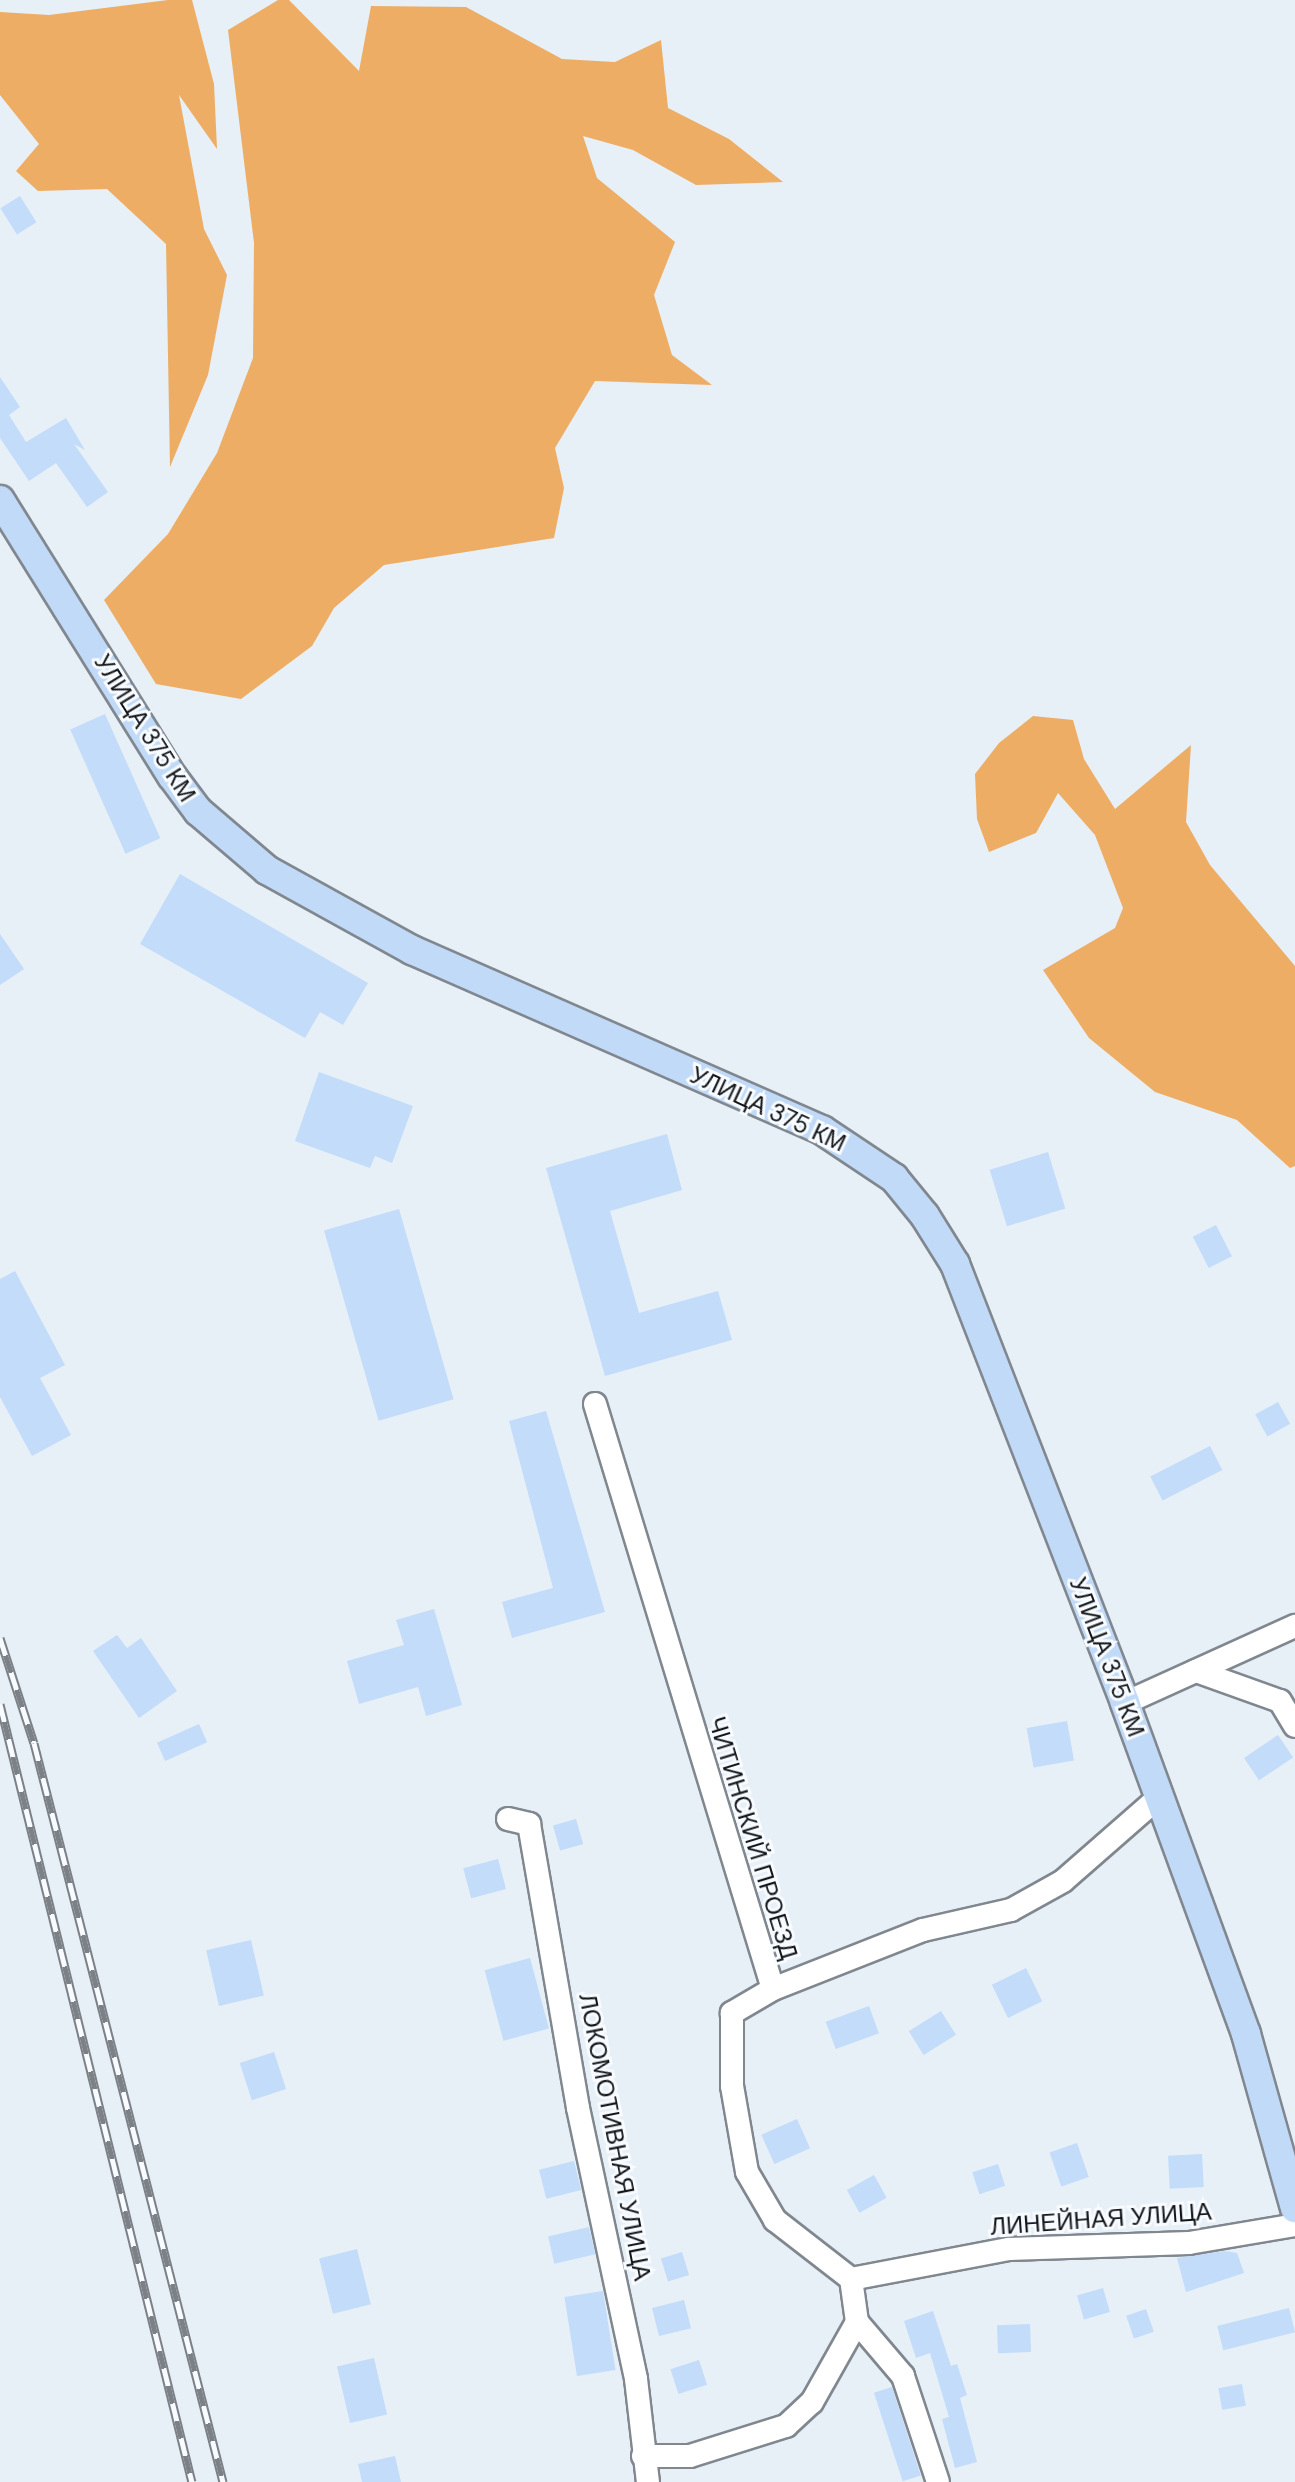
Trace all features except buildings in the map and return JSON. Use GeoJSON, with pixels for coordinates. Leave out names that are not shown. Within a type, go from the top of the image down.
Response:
{"type":"FeatureCollection","features":[{"type":"Feature","properties":{"kind":"main road","name":"УЛИЦА 375 КМ"},"geometry":{"type":"LineString","coordinates":[[0,500],[172,776],[198,811],[267,870],[412,950],[822,1130],[894,1178],[955,1264],[1125,1703],[1246,2034],[1295,2208]]}},
{"type":"Feature","properties":{"kind":"street","name":"ЧИТИНСКИЙ ПРОЕЗД"},"geometry":{"type":"LineString","coordinates":[[595,1404],[773,1989],[732,2013],[732,2086],[747,2172],[775,2220],[851,2279]]}},
{"type":"Feature","properties":{"kind":"street"},"geometry":{"type":"LineString","coordinates":[[1125,1703],[1295,1626]]}},
{"type":"Feature","properties":{"kind":"street"},"geometry":{"type":"LineString","coordinates":[[1196,1671],[1280,1701],[1295,1726]]}},
{"type":"Feature","properties":{"kind":"street"},"geometry":{"type":"LineString","coordinates":[[773,1989],[923,1930],[1011,1910],[1063,1881],[1159,1797]]}},
{"type":"Feature","properties":{"kind":"street","name":"ЛОКОМОТИВНАЯ УЛИЦА"},"geometry":{"type":"LineString","coordinates":[[508,1819],[529,1824],[578,2108],[636,2379],[648,2482]]}},
{"type":"Feature","properties":{"kind":"street","name":"ЛИНЕЙНАЯ УЛИЦА"},"geometry":{"type":"LineString","coordinates":[[851,2279],[1009,2249],[1189,2243],[1295,2225]]}},
{"type":"Feature","properties":{"kind":"street"},"geometry":{"type":"LineString","coordinates":[[851,2279],[857,2322],[903,2376],[938,2482]]}},
{"type":"Feature","properties":{"kind":"street"},"geometry":{"type":"LineString","coordinates":[[643,2456],[690,2456],[786,2426],[812,2402],[857,2322]]}},
{"type":"Feature","properties":{"kind":"shaded area"},"geometry":{"type":"Polygon","coordinates":[[[168,0],[192,0],[214,84],[217,149],[179,95],[204,229],[227,275],[208,375],[170,467],[166,244],[107,189],[38,191],[16,171],[39,144],[0,95],[0,12],[49,15],[168,0]]]}},
{"type":"Feature","properties":{"kind":"shaded area"},"geometry":{"type":"Polygon","coordinates":[[[278,0],[289,0],[359,71],[371,6],[466,7],[562,59],[615,62],[661,40],[668,108],[729,139],[783,182],[696,185],[633,150],[583,136],[597,178],[675,242],[654,295],[672,355],[712,385],[595,381],[555,448],[564,488],[554,538],[384,565],[334,608],[312,646],[241,699],[156,684],[104,600],[168,534],[217,453],[253,358],[254,243],[228,30],[278,0]]]}},
{"type":"Feature","properties":{"kind":"shaded area"},"geometry":{"type":"Polygon","coordinates":[[[1033,716],[1073,720],[1084,759],[1115,809],[1191,745],[1186,822],[1210,865],[1295,966],[1295,1166],[1290,1168],[1237,1120],[1155,1092],[1089,1038],[1043,970],[1115,928],[1123,908],[1095,835],[1058,793],[1036,833],[989,852],[977,819],[975,774],[999,743],[1033,716]]]}},
{"type":"Feature","properties":{"kind":"railway"},"geometry":{"type":"LineString","coordinates":[[0,1638],[34,1743],[223,2482]]}},
{"type":"Feature","properties":{"kind":"railway"},"geometry":{"type":"LineString","coordinates":[[0,1704],[192,2482]]}}]}
